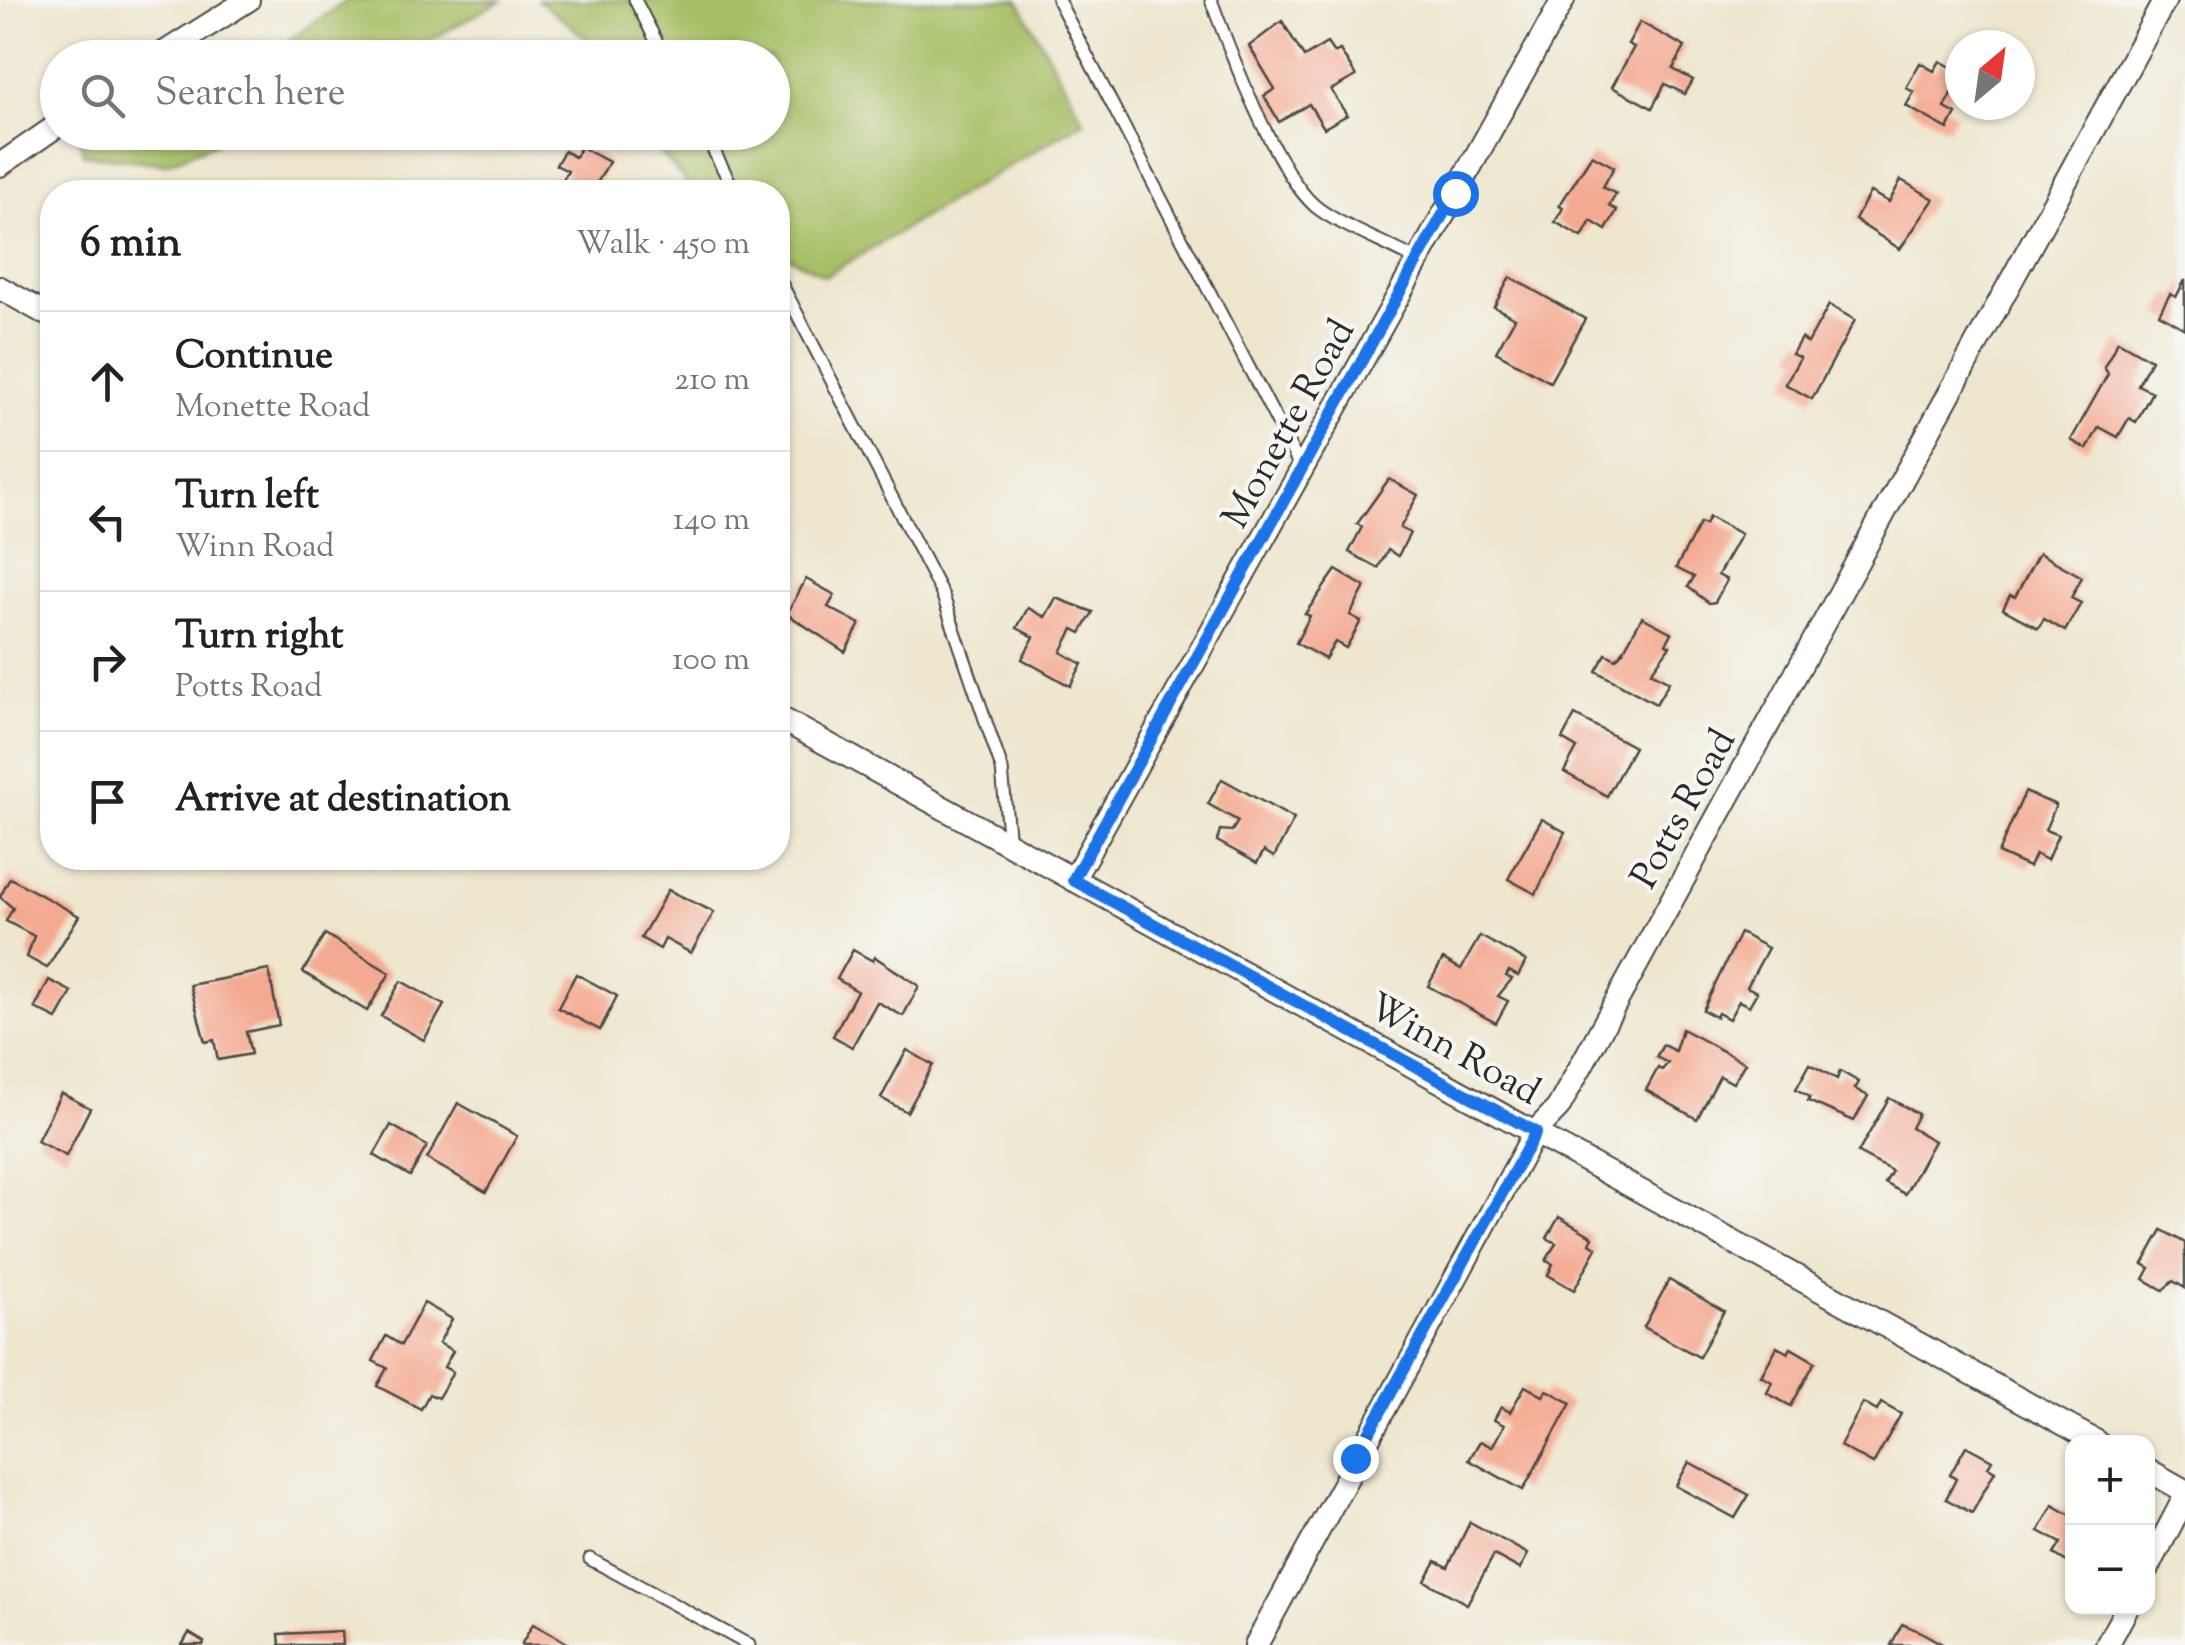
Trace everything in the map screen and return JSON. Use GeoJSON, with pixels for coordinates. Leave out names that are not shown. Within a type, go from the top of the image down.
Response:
{"type":"FeatureCollection","features":[{"type":"Feature","properties":{"kind":"street"},"geometry":{"type":"LineString","coordinates":[[185,40],[248,0]]}},
{"type":"Feature","properties":{"kind":"street","name":"Monette Road"},"geometry":{"type":"LineString","coordinates":[[1073,880],[1562,0]]}},
{"type":"Feature","properties":{"kind":"street","name":"Potts Road"},"geometry":{"type":"LineString","coordinates":[[1256,1645],[1536,1132],[1558,1108],[2165,0]]}},
{"type":"Feature","properties":{"kind":"street"},"geometry":{"type":"LineString","coordinates":[[0,165],[40,137]]}},
{"type":"Feature","properties":{"kind":"street"},"geometry":{"type":"LineString","coordinates":[[0,288],[40,310]]}},
{"type":"Feature","properties":{"kind":"street","name":"Winn Road"},"geometry":{"type":"LineString","coordinates":[[790,724],[2085,1435]]}},
{"type":"Feature","properties":{"kind":"street"},"geometry":{"type":"LineString","coordinates":[[2155,1475],[2185,1494],[2155,1554]]}},
{"type":"Feature","properties":{"kind":"street"},"geometry":{"type":"LineString","coordinates":[[2107,1645],[2123,1615]]}},
{"type":"Feature","properties":{"kind":"lane"},"geometry":{"type":"LineString","coordinates":[[635,0],[656,40]]}},
{"type":"Feature","properties":{"kind":"lane"},"geometry":{"type":"LineString","coordinates":[[1058,0],[1301,468]]}},
{"type":"Feature","properties":{"kind":"lane"},"geometry":{"type":"LineString","coordinates":[[1212,0],[1239,74],[1283,161],[1315,206],[1417,260]]}},
{"type":"Feature","properties":{"kind":"lane"},"geometry":{"type":"LineString","coordinates":[[713,150],[729,180]]}},
{"type":"Feature","properties":{"kind":"lane"},"geometry":{"type":"LineString","coordinates":[[790,300],[944,596],[1002,769],[1009,845]]}},
{"type":"Feature","properties":{"kind":"lane"},"geometry":{"type":"LineString","coordinates":[[590,1559],[749,1645]]}},
{"type":"Feature","properties":{"kind":"green space"},"geometry":{"type":"Polygon","coordinates":[[[348,0],[502,0],[430,40],[289,40],[348,0]]]}},
{"type":"Feature","properties":{"kind":"green space"},"geometry":{"type":"Polygon","coordinates":[[[538,0],[1018,0],[1084,121],[825,276],[790,257],[790,180],[684,180],[658,150],[790,150],[790,40],[589,40],[538,0]]]}},
{"type":"Feature","properties":{"kind":"green space"},"geometry":{"type":"Polygon","coordinates":[[[82,150],[198,150],[165,164],[83,154],[82,150]]]}},
{"type":"Feature","properties":{"kind":"building"},"geometry":{"type":"Polygon","coordinates":[[[1282,21],[1304,57],[1327,43],[1334,53],[1340,50],[1356,76],[1331,90],[1347,115],[1324,128],[1309,104],[1279,122],[1264,96],[1275,89],[1249,46],[1282,21]]]}},
{"type":"Feature","properties":{"kind":"building"},"geometry":{"type":"Polygon","coordinates":[[[1640,22],[1685,47],[1673,69],[1693,80],[1685,94],[1665,84],[1652,108],[1612,87],[1634,47],[1628,44],[1640,22]]]}},
{"type":"Feature","properties":{"kind":"building"},"geometry":{"type":"Polygon","coordinates":[[[1940,61],[1945,64],[1945,120],[1953,120],[1948,129],[1906,106],[1914,92],[1906,88],[1920,63],[1934,71],[1940,61]]]}},
{"type":"Feature","properties":{"kind":"building"},"geometry":{"type":"Polygon","coordinates":[[[579,150],[587,150],[609,162],[599,180],[563,180],[568,171],[556,165],[564,151],[575,157],[579,150]]]}},
{"type":"Feature","properties":{"kind":"building"},"geometry":{"type":"Polygon","coordinates":[[[1592,155],[1614,167],[1603,187],[1616,194],[1609,206],[1617,210],[1606,230],[1591,221],[1582,237],[1555,222],[1563,208],[1559,206],[1592,155]]]}},
{"type":"Feature","properties":{"kind":"building"},"geometry":{"type":"Polygon","coordinates":[[[1901,180],[1934,199],[1900,249],[1855,220],[1870,192],[1889,202],[1901,180]]]}},
{"type":"Feature","properties":{"kind":"building"},"geometry":{"type":"Polygon","coordinates":[[[1510,277],[1585,319],[1550,382],[1496,352],[1515,318],[1494,307],[1510,277]]]}},
{"type":"Feature","properties":{"kind":"building"},"geometry":{"type":"Polygon","coordinates":[[[2185,280],[2185,329],[2159,314],[2170,294],[2176,297],[2185,280]]]}},
{"type":"Feature","properties":{"kind":"building"},"geometry":{"type":"Polygon","coordinates":[[[1829,305],[1855,320],[1812,399],[1785,384],[1800,358],[1792,354],[1801,338],[1808,343],[1829,305]]]}},
{"type":"Feature","properties":{"kind":"building"},"geometry":{"type":"Polygon","coordinates":[[[2118,341],[2151,360],[2138,385],[2152,392],[2136,422],[2129,418],[2118,437],[2099,427],[2087,449],[2071,440],[2108,374],[2104,367],[2118,341]]]}},
{"type":"Feature","properties":{"kind":"building"},"geometry":{"type":"Polygon","coordinates":[[[1389,479],[1418,495],[1400,528],[1410,533],[1398,556],[1388,550],[1378,568],[1349,552],[1362,527],[1357,524],[1389,479]]]}},
{"type":"Feature","properties":{"kind":"building"},"geometry":{"type":"Polygon","coordinates":[[[1709,517],[1741,534],[1718,575],[1727,580],[1715,602],[1709,603],[1688,587],[1694,577],[1676,568],[1700,523],[1705,525],[1709,517]]]}},
{"type":"Feature","properties":{"kind":"building"},"geometry":{"type":"Polygon","coordinates":[[[2039,553],[2082,577],[2071,598],[2081,603],[2065,631],[2044,619],[2038,628],[2003,609],[2010,595],[2015,597],[2039,553]]]}},
{"type":"Feature","properties":{"kind":"building"},"geometry":{"type":"Polygon","coordinates":[[[1336,570],[1365,587],[1350,615],[1361,621],[1346,648],[1335,642],[1325,659],[1296,643],[1310,616],[1305,614],[1336,570]]]}},
{"type":"Feature","properties":{"kind":"building"},"geometry":{"type":"Polygon","coordinates":[[[806,579],[835,595],[828,607],[860,624],[845,652],[790,616],[806,579]]]}},
{"type":"Feature","properties":{"kind":"building"},"geometry":{"type":"Polygon","coordinates":[[[1056,598],[1093,612],[1081,633],[1073,629],[1061,652],[1082,664],[1070,686],[1022,659],[1034,637],[1017,628],[1028,608],[1045,617],[1056,598]]]}},
{"type":"Feature","properties":{"kind":"building"},"geometry":{"type":"Polygon","coordinates":[[[1642,617],[1672,633],[1666,644],[1670,646],[1651,672],[1669,682],[1656,704],[1596,671],[1606,654],[1616,659],[1623,651],[1642,617]]]}},
{"type":"Feature","properties":{"kind":"building"},"geometry":{"type":"Polygon","coordinates":[[[1575,715],[1634,747],[1607,796],[1564,772],[1577,748],[1562,739],[1575,715]]]}},
{"type":"Feature","properties":{"kind":"building"},"geometry":{"type":"Polygon","coordinates":[[[1222,779],[1294,819],[1274,857],[1264,851],[1257,863],[1217,841],[1220,830],[1232,831],[1238,821],[1208,804],[1222,779]]]}},
{"type":"Feature","properties":{"kind":"building"},"geometry":{"type":"Polygon","coordinates":[[[2025,792],[2056,805],[2045,830],[2058,835],[2047,860],[2035,854],[2029,867],[1998,853],[2025,792]]]}},
{"type":"Feature","properties":{"kind":"building"},"geometry":{"type":"Polygon","coordinates":[[[1542,819],[1565,832],[1536,894],[1508,879],[1542,819]]]}},
{"type":"Feature","properties":{"kind":"building"},"geometry":{"type":"Polygon","coordinates":[[[10,878],[79,916],[47,968],[27,957],[34,936],[6,921],[13,908],[0,897],[10,878]]]}},
{"type":"Feature","properties":{"kind":"building"},"geometry":{"type":"Polygon","coordinates":[[[668,890],[714,912],[691,953],[665,939],[660,949],[641,938],[668,890]]]}},
{"type":"Feature","properties":{"kind":"building"},"geometry":{"type":"Polygon","coordinates":[[[1740,933],[1768,948],[1747,987],[1757,992],[1749,1006],[1739,1001],[1729,1019],[1718,1013],[1716,1017],[1703,1010],[1740,933]]]}},
{"type":"Feature","properties":{"kind":"building"},"geometry":{"type":"Polygon","coordinates":[[[325,934],[390,973],[367,1011],[303,972],[325,934]]]}},
{"type":"Feature","properties":{"kind":"building"},"geometry":{"type":"Polygon","coordinates":[[[1480,936],[1526,961],[1518,976],[1509,971],[1506,976],[1512,979],[1498,996],[1508,1001],[1496,1023],[1428,986],[1443,959],[1461,969],[1480,936]]]}},
{"type":"Feature","properties":{"kind":"building"},"geometry":{"type":"Polygon","coordinates":[[[853,950],[873,961],[875,957],[919,986],[903,1016],[877,1002],[852,1047],[833,1036],[857,991],[837,979],[853,950]]]}},
{"type":"Feature","properties":{"kind":"building"},"geometry":{"type":"Polygon","coordinates":[[[269,970],[279,1025],[246,1032],[251,1054],[218,1060],[214,1040],[205,1042],[190,985],[269,970]]]}},
{"type":"Feature","properties":{"kind":"building"},"geometry":{"type":"Polygon","coordinates":[[[576,974],[617,996],[600,1030],[558,1008],[576,974]]]}},
{"type":"Feature","properties":{"kind":"building"},"geometry":{"type":"Polygon","coordinates":[[[49,980],[72,992],[57,1019],[35,1008],[49,980]]]}},
{"type":"Feature","properties":{"kind":"building"},"geometry":{"type":"Polygon","coordinates":[[[401,981],[444,1005],[424,1040],[381,1016],[401,981]]]}},
{"type":"Feature","properties":{"kind":"building"},"geometry":{"type":"Polygon","coordinates":[[[1682,1029],[1745,1063],[1733,1083],[1720,1076],[1697,1119],[1646,1090],[1658,1068],[1662,1070],[1668,1063],[1656,1057],[1663,1045],[1675,1051],[1682,1029]]]}},
{"type":"Feature","properties":{"kind":"building"},"geometry":{"type":"Polygon","coordinates":[[[907,1050],[933,1065],[907,1112],[881,1098],[907,1050]]]}},
{"type":"Feature","properties":{"kind":"building"},"geometry":{"type":"Polygon","coordinates":[[[1810,1064],[1837,1079],[1840,1071],[1859,1082],[1855,1089],[1868,1096],[1854,1121],[1808,1101],[1810,1097],[1796,1089],[1810,1064]]]}},
{"type":"Feature","properties":{"kind":"building"},"geometry":{"type":"Polygon","coordinates":[[[61,1093],[90,1108],[66,1156],[37,1141],[61,1093]]]}},
{"type":"Feature","properties":{"kind":"building"},"geometry":{"type":"Polygon","coordinates":[[[1889,1098],[1918,1114],[1911,1128],[1934,1141],[1905,1194],[1885,1183],[1892,1171],[1858,1153],[1889,1098]]]}},
{"type":"Feature","properties":{"kind":"building"},"geometry":{"type":"Polygon","coordinates":[[[458,1103],[517,1136],[486,1192],[427,1159],[458,1103]]]}},
{"type":"Feature","properties":{"kind":"building"},"geometry":{"type":"Polygon","coordinates":[[[391,1125],[427,1146],[410,1176],[374,1155],[391,1125]]]}},
{"type":"Feature","properties":{"kind":"building"},"geometry":{"type":"Polygon","coordinates":[[[1559,1217],[1593,1237],[1590,1243],[1597,1248],[1574,1290],[1548,1275],[1553,1264],[1546,1261],[1556,1243],[1547,1238],[1559,1217]]]}},
{"type":"Feature","properties":{"kind":"building"},"geometry":{"type":"Polygon","coordinates":[[[2162,1230],[2185,1243],[2185,1288],[2173,1281],[2163,1290],[2144,1279],[2150,1268],[2143,1264],[2162,1230]]]}},
{"type":"Feature","properties":{"kind":"building"},"geometry":{"type":"Polygon","coordinates":[[[1669,1280],[1724,1311],[1699,1357],[1644,1327],[1669,1280]]]}},
{"type":"Feature","properties":{"kind":"building"},"geometry":{"type":"Polygon","coordinates":[[[424,1303],[452,1319],[439,1343],[453,1351],[444,1367],[453,1372],[438,1398],[429,1394],[421,1409],[377,1386],[387,1368],[373,1361],[386,1336],[401,1345],[424,1303]]]}},
{"type":"Feature","properties":{"kind":"building"},"geometry":{"type":"Polygon","coordinates":[[[1777,1347],[1788,1353],[1791,1348],[1815,1362],[1791,1406],[1767,1393],[1772,1382],[1761,1376],[1777,1347]]]}},
{"type":"Feature","properties":{"kind":"building"},"geometry":{"type":"Polygon","coordinates":[[[1525,1386],[1543,1396],[1547,1390],[1571,1403],[1523,1490],[1469,1460],[1480,1441],[1492,1447],[1504,1425],[1494,1420],[1501,1407],[1510,1412],[1525,1386]]]}},
{"type":"Feature","properties":{"kind":"building"},"geometry":{"type":"Polygon","coordinates":[[[1863,1403],[1877,1411],[1881,1403],[1901,1414],[1873,1464],[1840,1446],[1863,1403]]]}},
{"type":"Feature","properties":{"kind":"building"},"geometry":{"type":"Polygon","coordinates":[[[1966,1446],[1992,1460],[1988,1467],[1995,1471],[1972,1513],[1946,1499],[1956,1479],[1950,1475],[1966,1446]]]}},
{"type":"Feature","properties":{"kind":"building"},"geometry":{"type":"Polygon","coordinates":[[[1689,1462],[1749,1495],[1735,1518],[1676,1486],[1689,1462]]]}},
{"type":"Feature","properties":{"kind":"building"},"geometry":{"type":"Polygon","coordinates":[[[2053,1505],[2065,1512],[2065,1561],[2054,1554],[2061,1543],[2039,1531],[2053,1505]]]}},
{"type":"Feature","properties":{"kind":"building"},"geometry":{"type":"Polygon","coordinates":[[[1470,1522],[1528,1554],[1520,1569],[1494,1555],[1467,1604],[1425,1581],[1436,1561],[1448,1567],[1470,1522]]]}},
{"type":"Feature","properties":{"kind":"building"},"geometry":{"type":"Polygon","coordinates":[[[533,1624],[571,1645],[521,1645],[533,1624]]]}},
{"type":"Feature","properties":{"kind":"building"},"geometry":{"type":"Polygon","coordinates":[[[1902,1624],[1921,1632],[1944,1645],[1891,1645],[1902,1624]]]}},
{"type":"Feature","properties":{"kind":"building"},"geometry":{"type":"Polygon","coordinates":[[[342,1631],[343,1645],[280,1645],[279,1634],[342,1631]]]}},
{"type":"Feature","properties":{"kind":"building"},"geometry":{"type":"Polygon","coordinates":[[[189,1633],[204,1642],[203,1645],[182,1645],[189,1633]]]}},
{"type":"Feature","properties":{"kind":"route"},"geometry":{"type":"LineString","coordinates":[[1355,1458],[1536,1132],[1073,880],[1455,193]]}}]}
